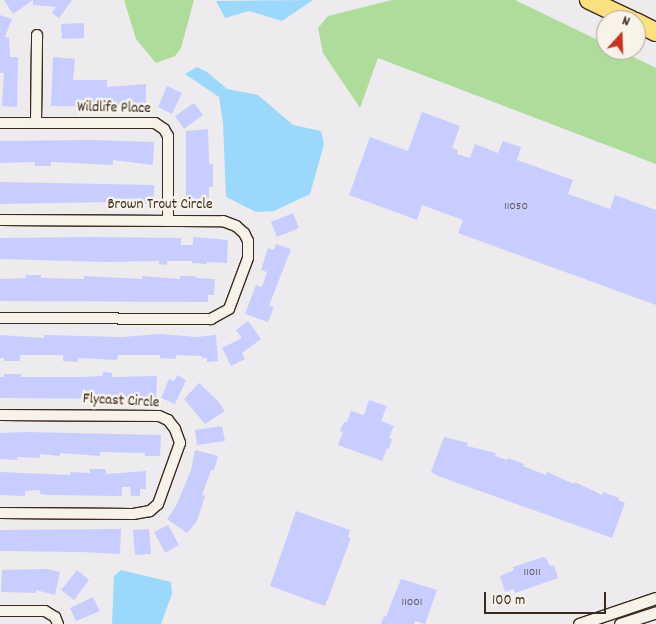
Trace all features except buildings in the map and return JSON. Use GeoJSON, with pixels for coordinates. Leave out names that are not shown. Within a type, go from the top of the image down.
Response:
{"type":"FeatureCollection","features":[{"type":"Feature","properties":{"kind":"highway"},"geometry":{"type":"LineString","coordinates":[[589,0],[610,10]]}},
{"type":"Feature","properties":{"kind":"street"},"geometry":{"type":"LineString","coordinates":[[36,124],[37,35]]}},
{"type":"Feature","properties":{"kind":"street","name":"Wildlife Place"},"geometry":{"type":"LineString","coordinates":[[0,123],[155,123],[164,129],[168,136],[168,221]]}},
{"type":"Feature","properties":{"kind":"street","name":"Brown Trout Circle"},"geometry":{"type":"LineString","coordinates":[[0,220],[223,221],[236,226],[244,233],[248,241],[248,258],[229,309],[211,319],[0,318]]}},
{"type":"Feature","properties":{"kind":"street","name":"Flycast Circle"},"geometry":{"type":"LineString","coordinates":[[0,415],[159,416],[168,420],[175,429],[180,443],[158,504],[150,511],[133,514],[0,513]]}},
{"type":"Feature","properties":{"kind":"street"},"geometry":{"type":"LineString","coordinates":[[579,624],[656,598]]}},
{"type":"Feature","properties":{"kind":"street"},"geometry":{"type":"LineString","coordinates":[[0,610],[45,611],[55,617],[58,624]]}},
{"type":"Feature","properties":{"kind":"street"},"geometry":{"type":"LineString","coordinates":[[620,624],[656,612]]}},
{"type":"Feature","properties":{"kind":"green space"},"geometry":{"type":"Polygon","coordinates":[[[124,0],[194,0],[181,48],[175,56],[156,63],[136,39],[124,0]]]}},
{"type":"Feature","properties":{"kind":"green space"},"geometry":{"type":"Polygon","coordinates":[[[392,0],[515,0],[596,39],[596,60],[640,60],[656,68],[656,164],[378,58],[360,108],[323,53],[318,28],[328,16],[392,0]]]}},
{"type":"Feature","properties":{"kind":"water"},"geometry":{"type":"Polygon","coordinates":[[[313,0],[282,21],[249,11],[225,18],[216,1],[313,0]]]}},
{"type":"Feature","properties":{"kind":"water"},"geometry":{"type":"Polygon","coordinates":[[[197,67],[207,72],[227,89],[258,95],[293,125],[321,131],[324,144],[310,194],[274,211],[256,212],[226,197],[223,123],[219,97],[185,74],[197,67]]]}},
{"type":"Feature","properties":{"kind":"water"},"geometry":{"type":"Polygon","coordinates":[[[121,570],[171,582],[172,594],[161,624],[112,624],[114,576],[121,570]]]}}]}
